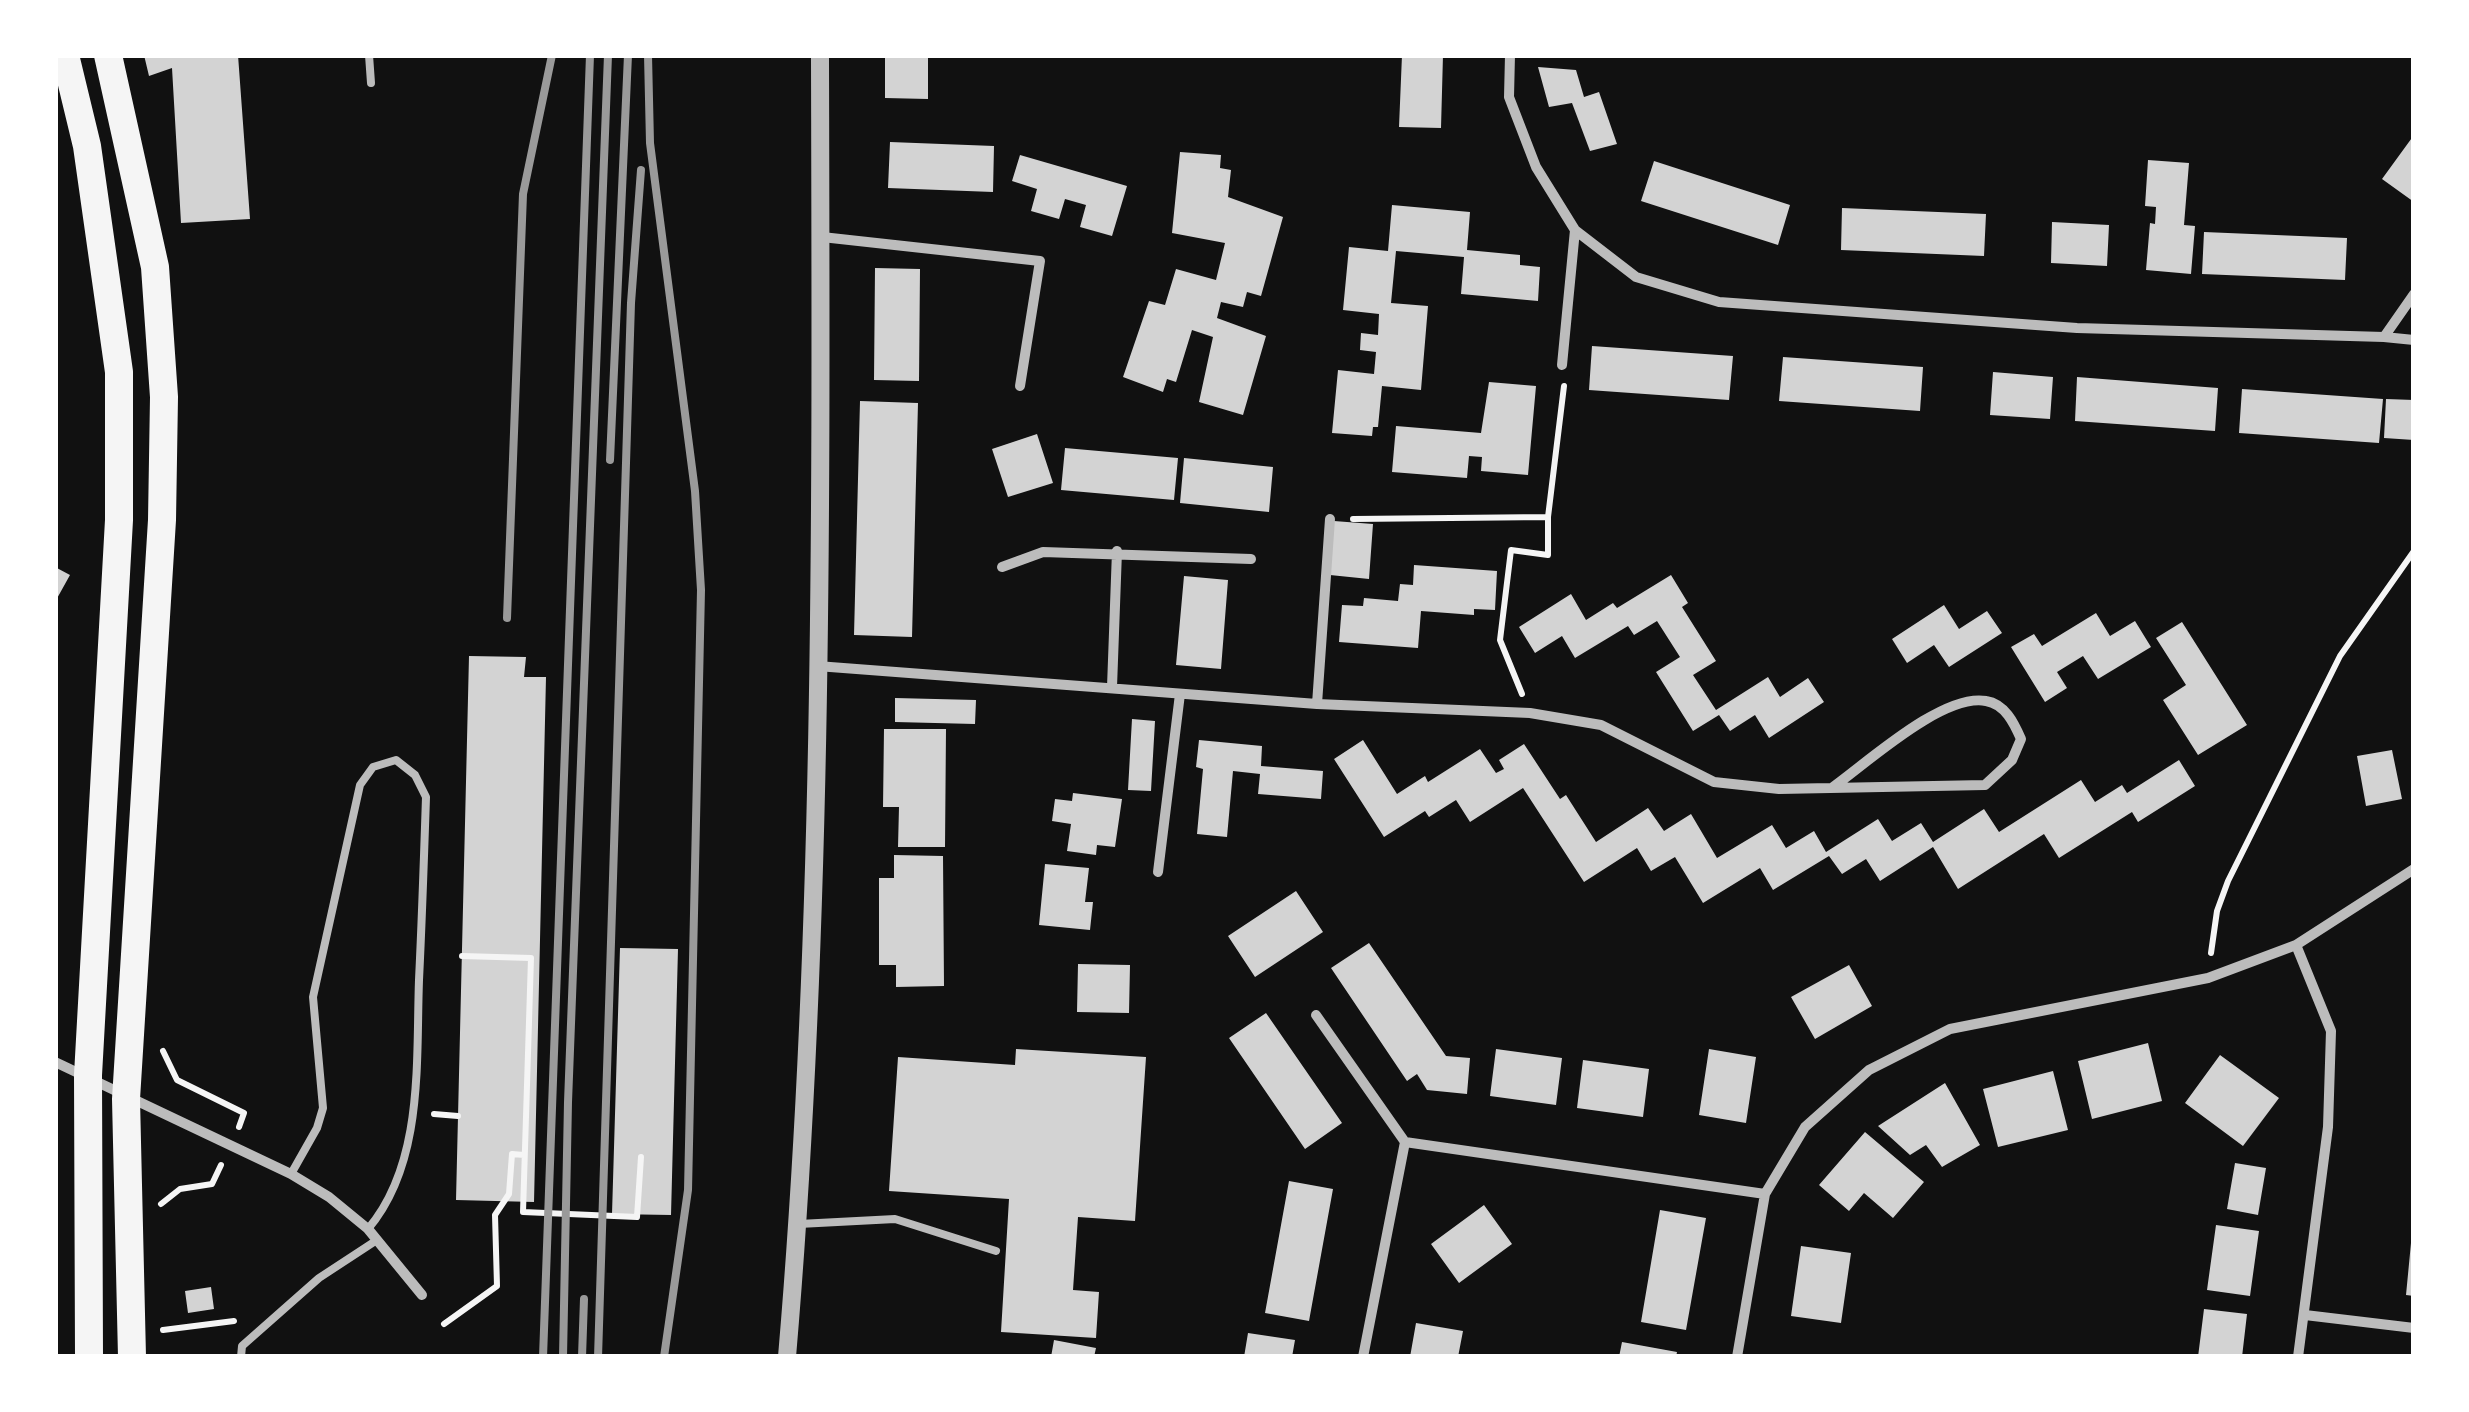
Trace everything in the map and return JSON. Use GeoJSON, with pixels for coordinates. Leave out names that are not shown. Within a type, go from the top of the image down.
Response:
{"type":"FeatureCollection","features":[{"type":"Feature","properties":{"kind":"highway"},"geometry":{"type":"LineString","coordinates":[[65,55],[93,184],[118,372],[119,520],[88,1075],[89,1357]]}},
{"type":"Feature","properties":{"kind":"highway"},"geometry":{"type":"LineString","coordinates":[[108,55],[154,267],[164,397],[161,539],[126,1099],[132,1345]]}},
{"type":"Feature","properties":{"kind":"street"},"geometry":{"type":"LineString","coordinates":[[787,1357],[809,1068],[822,236],[820,55]]}},
{"type":"Feature","properties":{"kind":"street"},"geometry":{"type":"LineString","coordinates":[[1510,55],[1508,97],[1536,168],[1575,230],[1636,277],[1720,302],[2077,328],[2414,340]]}},
{"type":"Feature","properties":{"kind":"street"},"geometry":{"type":"LineString","coordinates":[[1562,365],[1575,230]]}},
{"type":"Feature","properties":{"kind":"street"},"geometry":{"type":"LineString","coordinates":[[822,236],[1040,260],[1020,386]]}},
{"type":"Feature","properties":{"kind":"street"},"geometry":{"type":"LineString","coordinates":[[2384,338],[2414,294]]}},
{"type":"Feature","properties":{"kind":"street"},"geometry":{"type":"LineString","coordinates":[[1317,704],[1330,519]]}},
{"type":"Feature","properties":{"kind":"street"},"geometry":{"type":"LineString","coordinates":[[1112,688],[1117,551]]}},
{"type":"Feature","properties":{"kind":"street"},"geometry":{"type":"LineString","coordinates":[[1002,567],[1042,552],[1117,551],[1251,558]]}},
{"type":"Feature","properties":{"kind":"street"},"geometry":{"type":"LineString","coordinates":[[816,666],[1317,704],[1530,714],[1601,725],[1714,782],[1779,789],[1985,785],[2012,760],[2021,739],[2010,715],[1989,700],[1960,701],[1833,787]]}},
{"type":"Feature","properties":{"kind":"street"},"geometry":{"type":"LineString","coordinates":[[1158,872],[1180,694]]}},
{"type":"Feature","properties":{"kind":"street"},"geometry":{"type":"LineString","coordinates":[[1738,1357],[1765,1194],[1805,1127],[1869,1070],[1950,1029],[2208,978],[2296,946],[2414,869]]}},
{"type":"Feature","properties":{"kind":"street"},"geometry":{"type":"LineString","coordinates":[[2296,946],[2331,1031],[2328,1127],[2298,1357]]}},
{"type":"Feature","properties":{"kind":"street"},"geometry":{"type":"LineString","coordinates":[[1316,1016],[1406,1142],[1765,1194]]}},
{"type":"Feature","properties":{"kind":"street"},"geometry":{"type":"LineString","coordinates":[[55,1062],[291,1174],[330,1197],[368,1229],[422,1295]]}},
{"type":"Feature","properties":{"kind":"street"},"geometry":{"type":"LineString","coordinates":[[1363,1357],[1406,1142]]}},
{"type":"Feature","properties":{"kind":"street"},"geometry":{"type":"LineString","coordinates":[[2305,1315],[2414,1328]]}},
{"type":"Feature","properties":{"kind":"lane"},"geometry":{"type":"LineString","coordinates":[[369,55],[372,83]]}},
{"type":"Feature","properties":{"kind":"lane"},"geometry":{"type":"LineString","coordinates":[[291,1174],[317,1128],[323,1108],[312,997],[360,785],[373,767],[396,760],[415,775],[426,797],[414,1112],[386,1209],[368,1229]]}},
{"type":"Feature","properties":{"kind":"lane"},"geometry":{"type":"LineString","coordinates":[[798,1224],[895,1218],[996,1251]]}},
{"type":"Feature","properties":{"kind":"lane"},"geometry":{"type":"LineString","coordinates":[[241,1357],[242,1346],[318,1278],[376,1240]]}},
{"type":"Feature","properties":{"kind":"path"},"geometry":{"type":"LineString","coordinates":[[1530,714],[1500,640],[1511,550],[1548,555],[1548,517],[1565,402],[1562,365]]}},
{"type":"Feature","properties":{"kind":"path"},"geometry":{"type":"LineString","coordinates":[[1330,519],[1548,517]]}},
{"type":"Feature","properties":{"kind":"path"},"geometry":{"type":"LineString","coordinates":[[2208,978],[2217,911],[2228,881],[2340,656],[2414,551]]}},
{"type":"Feature","properties":{"kind":"path"},"geometry":{"type":"LineString","coordinates":[[462,956],[531,958],[524,1212],[637,1217],[641,1157]]}},
{"type":"Feature","properties":{"kind":"path"},"geometry":{"type":"LineString","coordinates":[[444,1324],[497,1286],[496,1216],[509,1194],[512,1154],[524,1155]]}},
{"type":"Feature","properties":{"kind":"path"},"geometry":{"type":"LineString","coordinates":[[132,1345],[232,1323],[247,1311]]}},
{"type":"Feature","properties":{"kind":"building"},"geometry":{"type":"Polygon","coordinates":[[[144,55],[238,55],[250,219],[181,223],[172,68],[149,76],[144,55]]]}},
{"type":"Feature","properties":{"kind":"building"},"geometry":{"type":"Polygon","coordinates":[[[885,55],[928,55],[928,99],[885,98],[885,55]]]}},
{"type":"Feature","properties":{"kind":"building"},"geometry":{"type":"Polygon","coordinates":[[[1402,55],[1443,55],[1441,128],[1399,127],[1402,55]]]}},
{"type":"Feature","properties":{"kind":"building"},"geometry":{"type":"Polygon","coordinates":[[[1538,67],[1576,70],[1584,97],[1599,92],[1617,144],[1590,151],[1572,103],[1549,107],[1538,67]]]}},
{"type":"Feature","properties":{"kind":"building"},"geometry":{"type":"Polygon","coordinates":[[[2414,135],[2414,202],[2382,179],[2414,135]]]}},
{"type":"Feature","properties":{"kind":"building"},"geometry":{"type":"Polygon","coordinates":[[[890,142],[994,146],[993,192],[888,188],[890,142]]]}},
{"type":"Feature","properties":{"kind":"building"},"geometry":{"type":"Polygon","coordinates":[[[1180,152],[1221,155],[1220,168],[1231,170],[1228,197],[1283,217],[1261,296],[1247,292],[1243,307],[1221,302],[1217,318],[1266,336],[1243,415],[1199,402],[1213,337],[1192,330],[1176,382],[1167,379],[1163,392],[1123,377],[1149,301],[1165,305],[1176,269],[1216,280],[1225,243],[1172,233],[1180,152]]]}},
{"type":"Feature","properties":{"kind":"building"},"geometry":{"type":"Polygon","coordinates":[[[1020,155],[1127,186],[1112,236],[1080,227],[1086,205],[1065,199],[1059,219],[1031,211],[1037,189],[1012,181],[1020,155]]]}},
{"type":"Feature","properties":{"kind":"building"},"geometry":{"type":"Polygon","coordinates":[[[2148,160],[2189,163],[2184,225],[2195,226],[2191,274],[2146,270],[2150,223],[2155,224],[2156,207],[2145,206],[2148,160]]]}},
{"type":"Feature","properties":{"kind":"building"},"geometry":{"type":"Polygon","coordinates":[[[1654,161],[1790,205],[1778,245],[1641,201],[1654,161]]]}},
{"type":"Feature","properties":{"kind":"building"},"geometry":{"type":"Polygon","coordinates":[[[1392,205],[1470,212],[1467,250],[1520,255],[1520,265],[1540,267],[1538,301],[1461,294],[1464,257],[1396,251],[1391,303],[1428,306],[1421,390],[1382,386],[1378,427],[1373,427],[1372,436],[1332,433],[1338,370],[1374,374],[1376,352],[1360,350],[1361,333],[1378,335],[1379,314],[1343,310],[1349,247],[1388,251],[1392,205]]]}},
{"type":"Feature","properties":{"kind":"building"},"geometry":{"type":"Polygon","coordinates":[[[1842,208],[1986,214],[1984,256],[1841,250],[1842,208]]]}},
{"type":"Feature","properties":{"kind":"building"},"geometry":{"type":"Polygon","coordinates":[[[2052,222],[2109,225],[2107,266],[2051,263],[2052,222]]]}},
{"type":"Feature","properties":{"kind":"building"},"geometry":{"type":"Polygon","coordinates":[[[2204,232],[2347,238],[2345,280],[2202,274],[2204,232]]]}},
{"type":"Feature","properties":{"kind":"building"},"geometry":{"type":"Polygon","coordinates":[[[875,268],[920,269],[919,381],[874,380],[875,268]]]}},
{"type":"Feature","properties":{"kind":"building"},"geometry":{"type":"Polygon","coordinates":[[[1592,346],[1733,356],[1729,400],[1589,390],[1592,346]]]}},
{"type":"Feature","properties":{"kind":"building"},"geometry":{"type":"Polygon","coordinates":[[[1783,357],[1923,367],[1920,411],[1779,401],[1783,357]]]}},
{"type":"Feature","properties":{"kind":"building"},"geometry":{"type":"Polygon","coordinates":[[[1993,372],[2053,377],[2050,419],[1990,415],[1993,372]]]}},
{"type":"Feature","properties":{"kind":"building"},"geometry":{"type":"Polygon","coordinates":[[[2077,377],[2218,388],[2215,431],[2075,421],[2077,377]]]}},
{"type":"Feature","properties":{"kind":"building"},"geometry":{"type":"Polygon","coordinates":[[[1489,382],[1536,386],[1528,475],[1481,471],[1482,457],[1469,456],[1467,478],[1392,472],[1396,426],[1481,433],[1489,382]]]}},
{"type":"Feature","properties":{"kind":"building"},"geometry":{"type":"Polygon","coordinates":[[[2242,389],[2383,399],[2379,443],[2239,433],[2242,389]]]}},
{"type":"Feature","properties":{"kind":"building"},"geometry":{"type":"Polygon","coordinates":[[[2386,399],[2414,400],[2414,440],[2384,438],[2386,399]]]}},
{"type":"Feature","properties":{"kind":"building"},"geometry":{"type":"Polygon","coordinates":[[[860,401],[918,403],[912,637],[854,635],[860,401]]]}},
{"type":"Feature","properties":{"kind":"building"},"geometry":{"type":"Polygon","coordinates":[[[1037,434],[1053,483],[1008,497],[992,449],[1037,434]]]}},
{"type":"Feature","properties":{"kind":"building"},"geometry":{"type":"Polygon","coordinates":[[[1065,448],[1178,458],[1174,500],[1061,490],[1065,448]]]}},
{"type":"Feature","properties":{"kind":"building"},"geometry":{"type":"Polygon","coordinates":[[[1184,458],[1273,467],[1269,512],[1180,503],[1184,458]]]}},
{"type":"Feature","properties":{"kind":"building"},"geometry":{"type":"Polygon","coordinates":[[[1334,521],[1373,524],[1369,579],[1330,575],[1334,521]]]}},
{"type":"Feature","properties":{"kind":"building"},"geometry":{"type":"Polygon","coordinates":[[[1414,565],[1497,571],[1495,610],[1474,609],[1474,615],[1421,611],[1418,648],[1339,642],[1342,605],[1363,606],[1364,598],[1398,601],[1400,584],[1413,585],[1414,565]]]}},
{"type":"Feature","properties":{"kind":"building"},"geometry":{"type":"Polygon","coordinates":[[[55,567],[70,575],[55,602],[55,567]]]}},
{"type":"Feature","properties":{"kind":"building"},"geometry":{"type":"Polygon","coordinates":[[[1671,575],[1688,603],[1682,607],[1716,661],[1693,675],[1716,710],[1768,677],[1780,697],[1808,678],[1824,702],[1769,738],[1755,715],[1730,731],[1719,715],[1693,731],[1656,672],[1680,657],[1657,621],[1634,635],[1628,626],[1575,658],[1562,636],[1535,653],[1519,627],[1571,594],[1586,620],[1613,603],[1617,608],[1671,575]]]}},
{"type":"Feature","properties":{"kind":"building"},"geometry":{"type":"Polygon","coordinates":[[[1184,576],[1228,580],[1221,669],[1176,665],[1184,576]]]}},
{"type":"Feature","properties":{"kind":"building"},"geometry":{"type":"Polygon","coordinates":[[[1944,605],[1959,629],[1987,611],[2002,633],[1949,667],[1934,645],[1907,663],[1892,639],[1944,605]]]}},
{"type":"Feature","properties":{"kind":"building"},"geometry":{"type":"Polygon","coordinates":[[[2096,613],[2110,636],[2135,621],[2151,647],[2098,679],[2083,656],[2057,672],[2067,688],[2045,702],[2011,647],[2034,634],[2042,646],[2096,613]]]}},
{"type":"Feature","properties":{"kind":"building"},"geometry":{"type":"Polygon","coordinates":[[[2182,622],[2247,725],[2198,755],[2163,700],[2186,685],[2156,638],[2182,622]]]}},
{"type":"Feature","properties":{"kind":"building"},"geometry":{"type":"Polygon","coordinates":[[[469,656],[526,657],[524,677],[546,677],[534,1202],[456,1200],[469,656]]]}},
{"type":"Feature","properties":{"kind":"building"},"geometry":{"type":"Polygon","coordinates":[[[895,698],[976,700],[975,724],[895,722],[895,698]]]}},
{"type":"Feature","properties":{"kind":"building"},"geometry":{"type":"Polygon","coordinates":[[[1132,719],[1155,721],[1151,791],[1128,790],[1132,719]]]}},
{"type":"Feature","properties":{"kind":"building"},"geometry":{"type":"Polygon","coordinates":[[[884,729],[946,729],[945,847],[898,847],[899,807],[883,807],[884,729]]]}},
{"type":"Feature","properties":{"kind":"building"},"geometry":{"type":"Polygon","coordinates":[[[1199,740],[1262,746],[1261,766],[1323,771],[1321,799],[1258,794],[1260,774],[1233,771],[1227,837],[1197,834],[1203,769],[1196,767],[1199,740]]]}},
{"type":"Feature","properties":{"kind":"building"},"geometry":{"type":"Polygon","coordinates":[[[1363,740],[1397,794],[1425,776],[1428,782],[1480,749],[1496,773],[1504,769],[1499,760],[1524,744],[1560,799],[1566,795],[1596,842],[1648,808],[1664,831],[1691,814],[1717,858],[1772,825],[1786,848],[1814,831],[1826,852],[1878,819],[1892,841],[1921,823],[1933,842],[1984,809],[1999,832],[2081,780],[2095,802],[2122,785],[2127,793],[2179,760],[2195,786],[2138,822],[2132,812],[2059,858],[2044,834],[1958,889],[1933,847],[1880,881],[1866,859],[1842,874],[1829,856],[1773,890],[1760,868],[1703,903],[1675,857],[1651,871],[1637,848],[1584,882],[1523,788],[1470,822],[1456,800],[1429,817],[1425,811],[1384,837],[1334,759],[1363,740]]]}},
{"type":"Feature","properties":{"kind":"building"},"geometry":{"type":"Polygon","coordinates":[[[2392,750],[2402,799],[2366,806],[2357,756],[2392,750]]]}},
{"type":"Feature","properties":{"kind":"building"},"geometry":{"type":"Polygon","coordinates":[[[1073,793],[1122,799],[1115,847],[1097,845],[1096,855],[1067,851],[1071,824],[1052,821],[1055,799],[1072,801],[1073,793]]]}},
{"type":"Feature","properties":{"kind":"building"},"geometry":{"type":"Polygon","coordinates":[[[894,855],[943,856],[944,986],[896,987],[896,965],[879,965],[879,878],[894,878],[894,855]]]}},
{"type":"Feature","properties":{"kind":"building"},"geometry":{"type":"Polygon","coordinates":[[[1045,864],[1089,868],[1085,902],[1093,902],[1090,930],[1039,925],[1045,864]]]}},
{"type":"Feature","properties":{"kind":"building"},"geometry":{"type":"Polygon","coordinates":[[[1296,891],[1323,932],[1255,977],[1228,936],[1296,891]]]}},
{"type":"Feature","properties":{"kind":"building"},"geometry":{"type":"Polygon","coordinates":[[[1369,943],[1446,1056],[1470,1058],[1467,1094],[1427,1090],[1417,1074],[1407,1081],[1331,968],[1369,943]]]}},
{"type":"Feature","properties":{"kind":"building"},"geometry":{"type":"Polygon","coordinates":[[[620,948],[678,949],[671,1215],[612,1214],[620,948]]]}},
{"type":"Feature","properties":{"kind":"building"},"geometry":{"type":"Polygon","coordinates":[[[1078,964],[1130,965],[1129,1013],[1077,1012],[1078,964]]]}},
{"type":"Feature","properties":{"kind":"building"},"geometry":{"type":"Polygon","coordinates":[[[1849,965],[1872,1006],[1815,1039],[1791,997],[1849,965]]]}},
{"type":"Feature","properties":{"kind":"building"},"geometry":{"type":"Polygon","coordinates":[[[1266,1013],[1342,1123],[1305,1149],[1229,1038],[1266,1013]]]}},
{"type":"Feature","properties":{"kind":"building"},"geometry":{"type":"Polygon","coordinates":[[[2148,1043],[2162,1101],[2092,1119],[2078,1061],[2148,1043]]]}},
{"type":"Feature","properties":{"kind":"building"},"geometry":{"type":"Polygon","coordinates":[[[1016,1049],[1146,1057],[1135,1221],[1078,1217],[1073,1290],[1099,1292],[1096,1338],[1001,1332],[1009,1199],[889,1191],[898,1057],[1015,1065],[1016,1049]]]}},
{"type":"Feature","properties":{"kind":"building"},"geometry":{"type":"Polygon","coordinates":[[[1496,1049],[1562,1058],[1556,1105],[1490,1096],[1496,1049]]]}},
{"type":"Feature","properties":{"kind":"building"},"geometry":{"type":"Polygon","coordinates":[[[1709,1049],[1756,1057],[1746,1123],[1699,1115],[1709,1049]]]}},
{"type":"Feature","properties":{"kind":"building"},"geometry":{"type":"Polygon","coordinates":[[[2220,1055],[2279,1098],[2243,1146],[2185,1103],[2220,1055]]]}},
{"type":"Feature","properties":{"kind":"building"},"geometry":{"type":"Polygon","coordinates":[[[1583,1060],[1649,1069],[1643,1117],[1577,1108],[1583,1060]]]}},
{"type":"Feature","properties":{"kind":"building"},"geometry":{"type":"Polygon","coordinates":[[[2053,1071],[2068,1130],[1998,1147],[1983,1089],[2053,1071]]]}},
{"type":"Feature","properties":{"kind":"building"},"geometry":{"type":"Polygon","coordinates":[[[1945,1083],[1980,1145],[1942,1167],[1926,1145],[1910,1155],[1878,1126],[1945,1083]]]}},
{"type":"Feature","properties":{"kind":"building"},"geometry":{"type":"Polygon","coordinates":[[[1865,1132],[1924,1182],[1893,1218],[1864,1193],[1849,1211],[1819,1185],[1865,1132]]]}},
{"type":"Feature","properties":{"kind":"building"},"geometry":{"type":"Polygon","coordinates":[[[2235,1163],[2266,1168],[2258,1215],[2227,1209],[2235,1163]]]}},
{"type":"Feature","properties":{"kind":"building"},"geometry":{"type":"Polygon","coordinates":[[[1289,1181],[1333,1189],[1309,1321],[1265,1313],[1289,1181]]]}},
{"type":"Feature","properties":{"kind":"building"},"geometry":{"type":"Polygon","coordinates":[[[1484,1205],[1512,1244],[1459,1283],[1431,1244],[1484,1205]]]}},
{"type":"Feature","properties":{"kind":"building"},"geometry":{"type":"Polygon","coordinates":[[[1660,1210],[1706,1218],[1686,1330],[1641,1322],[1660,1210]]]}},
{"type":"Feature","properties":{"kind":"building"},"geometry":{"type":"Polygon","coordinates":[[[2216,1225],[2259,1231],[2250,1296],[2207,1290],[2216,1225]]]}},
{"type":"Feature","properties":{"kind":"building"},"geometry":{"type":"Polygon","coordinates":[[[2414,1243],[2414,1296],[2406,1295],[2414,1243]]]}},
{"type":"Feature","properties":{"kind":"building"},"geometry":{"type":"Polygon","coordinates":[[[1801,1246],[1851,1253],[1841,1323],[1791,1316],[1801,1246]]]}},
{"type":"Feature","properties":{"kind":"building"},"geometry":{"type":"Polygon","coordinates":[[[211,1287],[214,1309],[188,1313],[185,1291],[211,1287]]]}},
{"type":"Feature","properties":{"kind":"building"},"geometry":{"type":"Polygon","coordinates":[[[2204,1309],[2247,1314],[2242,1357],[2198,1357],[2204,1309]]]}},
{"type":"Feature","properties":{"kind":"building"},"geometry":{"type":"Polygon","coordinates":[[[1416,1323],[1463,1331],[1458,1357],[1410,1357],[1416,1323]]]}},
{"type":"Feature","properties":{"kind":"building"},"geometry":{"type":"Polygon","coordinates":[[[1248,1333],[1295,1340],[1292,1357],[1244,1357],[1248,1333]]]}},
{"type":"Feature","properties":{"kind":"building"},"geometry":{"type":"Polygon","coordinates":[[[1054,1340],[1096,1348],[1094,1357],[1051,1357],[1054,1340]]]}},
{"type":"Feature","properties":{"kind":"building"},"geometry":{"type":"Polygon","coordinates":[[[1622,1342],[1677,1352],[1676,1357],[1619,1357],[1622,1342]]]}},
{"type":"Feature","properties":{"kind":"railway"},"geometry":{"type":"LineString","coordinates":[[507,618],[523,194],[552,55]]}},
{"type":"Feature","properties":{"kind":"railway"},"geometry":{"type":"LineString","coordinates":[[543,1357],[590,55]]}},
{"type":"Feature","properties":{"kind":"railway"},"geometry":{"type":"LineString","coordinates":[[563,1357],[568,1102],[608,55]]}},
{"type":"Feature","properties":{"kind":"railway"},"geometry":{"type":"LineString","coordinates":[[610,460],[628,55]]}},
{"type":"Feature","properties":{"kind":"railway"},"geometry":{"type":"LineString","coordinates":[[648,55],[650,143],[695,491],[701,590],[688,1190],[664,1357]]}},
{"type":"Feature","properties":{"kind":"railway"},"geometry":{"type":"LineString","coordinates":[[598,1357],[631,303],[641,170]]}},
{"type":"Feature","properties":{"kind":"railway"},"geometry":{"type":"LineString","coordinates":[[582,1357],[584,1299]]}}]}
